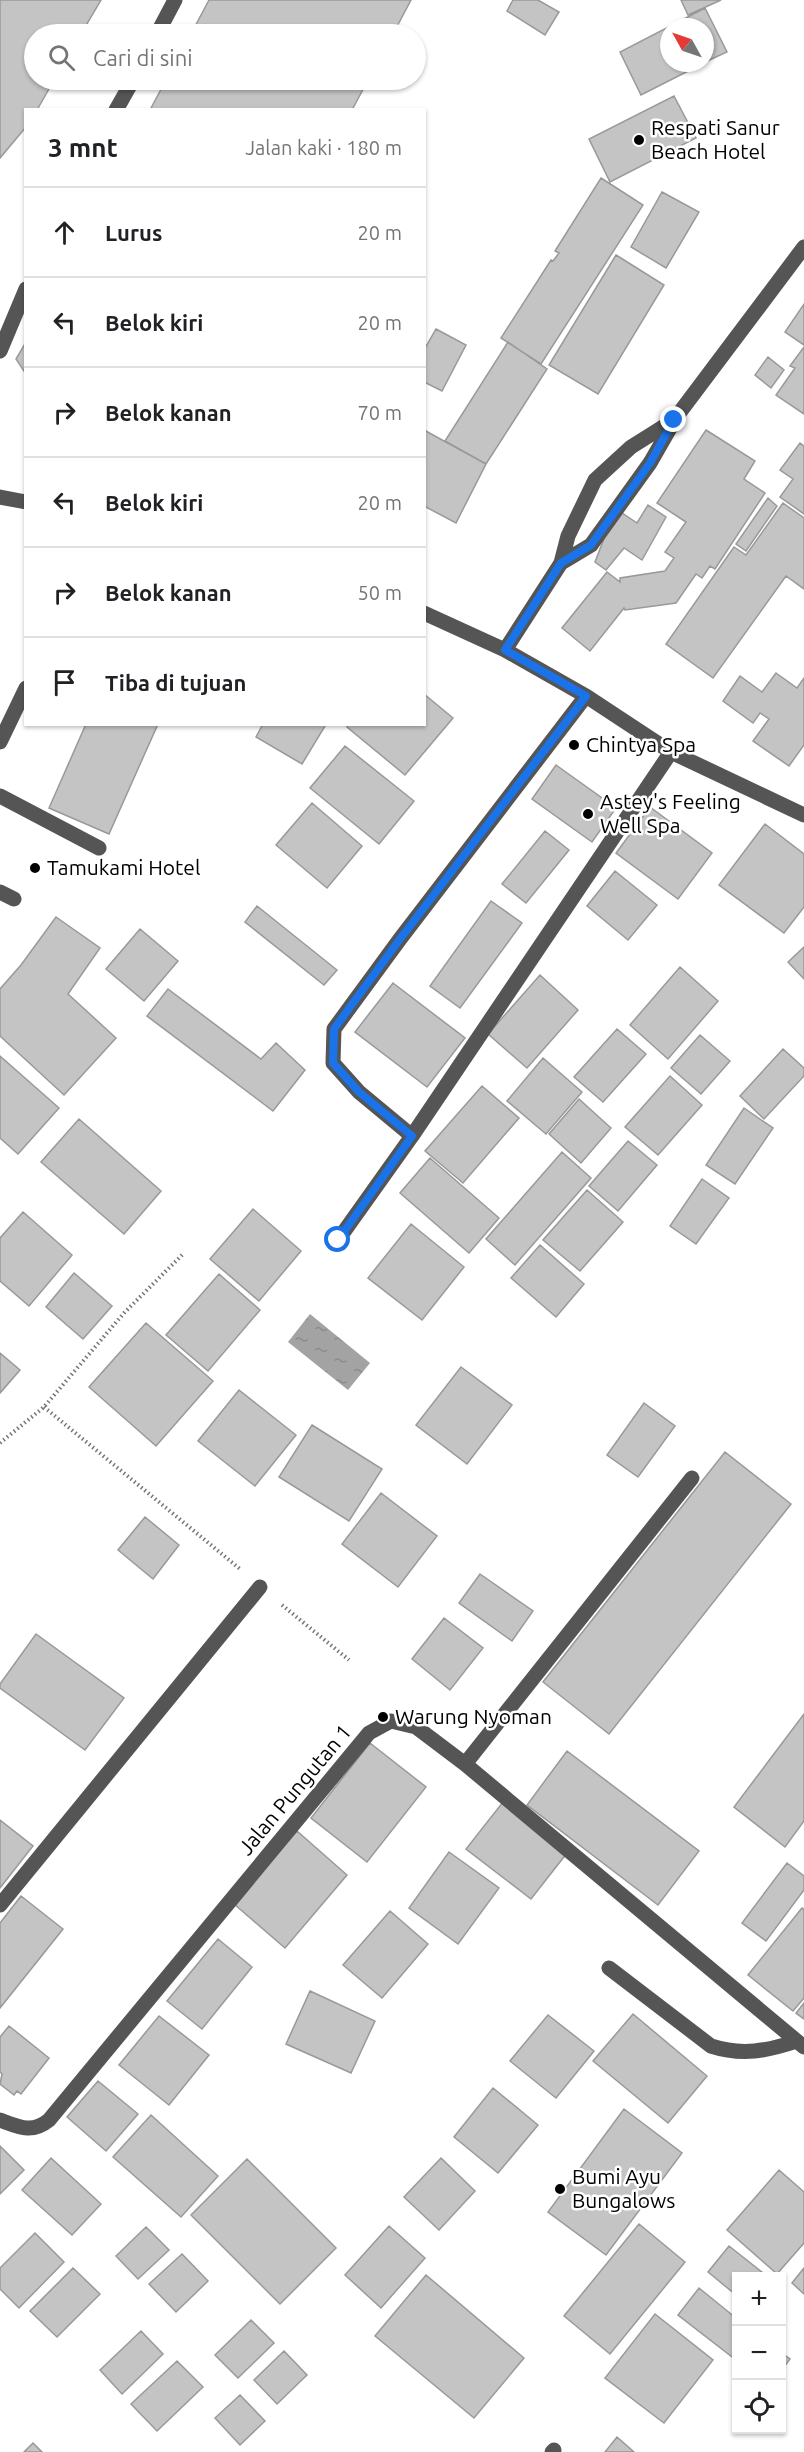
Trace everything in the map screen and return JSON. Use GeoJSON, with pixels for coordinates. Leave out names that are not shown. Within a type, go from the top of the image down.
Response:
{"type":"FeatureCollection","features":[{"type":"Feature","properties":{"kind":"street"},"geometry":{"type":"LineString","coordinates":[[162,24],[175,0]]}},
{"type":"Feature","properties":{"kind":"street"},"geometry":{"type":"LineString","coordinates":[[117,108],[127,90]]}},
{"type":"Feature","properties":{"kind":"street"},"geometry":{"type":"LineString","coordinates":[[561,563],[591,545],[650,463],[674,420],[804,247]]}},
{"type":"Feature","properties":{"kind":"street"},"geometry":{"type":"LineString","coordinates":[[0,351],[24,294]]}},
{"type":"Feature","properties":{"kind":"street"},"geometry":{"type":"LineString","coordinates":[[505,650],[561,563],[568,536],[595,480],[631,447],[674,420]]}},
{"type":"Feature","properties":{"kind":"street"},"geometry":{"type":"LineString","coordinates":[[0,497],[24,502]]}},
{"type":"Feature","properties":{"kind":"street"},"geometry":{"type":"LineString","coordinates":[[426,614],[505,650],[586,696],[671,752],[804,815]]}},
{"type":"Feature","properties":{"kind":"street"},"geometry":{"type":"LineString","coordinates":[[0,742],[24,692]]}},
{"type":"Feature","properties":{"kind":"street"},"geometry":{"type":"LineString","coordinates":[[412,1136],[359,1092],[333,1063],[334,1029],[586,696]]}},
{"type":"Feature","properties":{"kind":"street"},"geometry":{"type":"LineString","coordinates":[[338,1240],[412,1136],[671,752]]}},
{"type":"Feature","properties":{"kind":"street"},"geometry":{"type":"LineString","coordinates":[[0,796],[99,848]]}},
{"type":"Feature","properties":{"kind":"street"},"geometry":{"type":"LineString","coordinates":[[465,1764],[692,1478]]}},
{"type":"Feature","properties":{"kind":"street"},"geometry":{"type":"LineString","coordinates":[[0,1905],[260,1587]]}},
{"type":"Feature","properties":{"kind":"street","name":"Jalan Pungutan 1"},"geometry":{"type":"LineString","coordinates":[[0,2120],[21,2127],[37,2128],[49,2120],[369,1733],[392,1721],[416,1727],[465,1764],[800,2044]]}},
{"type":"Feature","properties":{"kind":"street"},"geometry":{"type":"LineString","coordinates":[[609,1968],[711,2046],[728,2052],[750,2053],[800,2044]]}},
{"type":"Feature","properties":{"kind":"path"},"geometry":{"type":"LineString","coordinates":[[0,1443],[44,1407],[124,1313],[184,1253]]}},
{"type":"Feature","properties":{"kind":"path"},"geometry":{"type":"LineString","coordinates":[[44,1407],[349,1660]]}},
{"type":"Feature","properties":{"kind":"water"},"geometry":{"type":"Polygon","coordinates":[[[310,1314],[370,1363],[348,1390],[288,1342],[310,1314]]]}},
{"type":"Feature","properties":{"kind":"building"},"geometry":{"type":"Polygon","coordinates":[[[0,0],[101,0],[87,24],[24,24],[24,90],[48,90],[38,108],[24,108],[24,129],[0,158],[0,0]]]}},
{"type":"Feature","properties":{"kind":"building"},"geometry":{"type":"Polygon","coordinates":[[[209,0],[411,0],[398,24],[196,24],[209,0]]]}},
{"type":"Feature","properties":{"kind":"building"},"geometry":{"type":"Polygon","coordinates":[[[513,0],[538,0],[559,12],[545,35],[507,11],[513,0]]]}},
{"type":"Feature","properties":{"kind":"building"},"geometry":{"type":"Polygon","coordinates":[[[681,0],[721,0],[688,15],[681,0]]]}},
{"type":"Feature","properties":{"kind":"building"},"geometry":{"type":"Polygon","coordinates":[[[705,8],[710,18],[686,18],[705,8]]]}},
{"type":"Feature","properties":{"kind":"building"},"geometry":{"type":"Polygon","coordinates":[[[714,26],[727,52],[714,58],[714,26]]]}},
{"type":"Feature","properties":{"kind":"building"},"geometry":{"type":"Polygon","coordinates":[[[660,31],[660,72],[686,72],[641,95],[620,52],[660,31]]]}},
{"type":"Feature","properties":{"kind":"building"},"geometry":{"type":"Polygon","coordinates":[[[161,90],[363,90],[353,108],[151,108],[161,90]]]}},
{"type":"Feature","properties":{"kind":"building"},"geometry":{"type":"Polygon","coordinates":[[[674,96],[696,138],[610,182],[589,139],[674,96]]]}},
{"type":"Feature","properties":{"kind":"building"},"geometry":{"type":"Polygon","coordinates":[[[601,178],[643,205],[541,364],[501,338],[551,260],[553,261],[559,253],[555,251],[601,178]]]}},
{"type":"Feature","properties":{"kind":"building"},"geometry":{"type":"Polygon","coordinates":[[[662,192],[699,212],[666,268],[631,247],[662,192]]]}},
{"type":"Feature","properties":{"kind":"building"},"geometry":{"type":"Polygon","coordinates":[[[616,255],[664,285],[598,394],[549,365],[616,255]]]}},
{"type":"Feature","properties":{"kind":"building"},"geometry":{"type":"Polygon","coordinates":[[[804,304],[804,345],[785,332],[804,304]]]}},
{"type":"Feature","properties":{"kind":"building"},"geometry":{"type":"Polygon","coordinates":[[[436,329],[466,345],[442,391],[426,383],[426,346],[436,329]]]}},
{"type":"Feature","properties":{"kind":"building"},"geometry":{"type":"Polygon","coordinates":[[[508,342],[547,369],[486,464],[445,441],[508,342]]]}},
{"type":"Feature","properties":{"kind":"building"},"geometry":{"type":"Polygon","coordinates":[[[24,345],[24,371],[16,359],[24,345]]]}},
{"type":"Feature","properties":{"kind":"building"},"geometry":{"type":"Polygon","coordinates":[[[804,347],[804,414],[776,395],[795,368],[790,366],[804,347]]]}},
{"type":"Feature","properties":{"kind":"building"},"geometry":{"type":"Polygon","coordinates":[[[768,357],[784,370],[771,388],[755,375],[768,357]]]}},
{"type":"Feature","properties":{"kind":"building"},"geometry":{"type":"Polygon","coordinates":[[[706,430],[755,461],[744,479],[765,493],[715,569],[710,566],[702,578],[696,574],[676,603],[625,610],[624,608],[590,651],[562,628],[607,572],[620,582],[620,578],[665,571],[674,558],[665,552],[686,522],[657,503],[706,430]]]}},
{"type":"Feature","properties":{"kind":"building"},"geometry":{"type":"Polygon","coordinates":[[[426,431],[486,464],[456,523],[426,507],[426,431]]]}},
{"type":"Feature","properties":{"kind":"building"},"geometry":{"type":"Polygon","coordinates":[[[800,443],[804,446],[804,514],[780,497],[793,479],[780,470],[800,443]]]}},
{"type":"Feature","properties":{"kind":"building"},"geometry":{"type":"Polygon","coordinates":[[[768,498],[777,506],[746,551],[736,544],[768,498]]]}},
{"type":"Feature","properties":{"kind":"building"},"geometry":{"type":"Polygon","coordinates":[[[783,503],[804,518],[804,589],[786,576],[713,678],[666,644],[734,547],[746,555],[783,503]]]}},
{"type":"Feature","properties":{"kind":"building"},"geometry":{"type":"Polygon","coordinates":[[[648,505],[666,517],[642,560],[624,548],[606,570],[595,562],[605,536],[622,513],[637,523],[648,505]]]}},
{"type":"Feature","properties":{"kind":"building"},"geometry":{"type":"Polygon","coordinates":[[[776,673],[797,688],[804,678],[804,745],[789,766],[753,741],[769,719],[760,713],[753,723],[723,701],[740,676],[762,692],[776,673]]]}},
{"type":"Feature","properties":{"kind":"building"},"geometry":{"type":"Polygon","coordinates":[[[426,696],[453,718],[405,775],[347,727],[426,726],[426,696]]]}},
{"type":"Feature","properties":{"kind":"building"},"geometry":{"type":"Polygon","coordinates":[[[85,726],[157,726],[109,834],[49,808],[85,726]]]}},
{"type":"Feature","properties":{"kind":"building"},"geometry":{"type":"Polygon","coordinates":[[[262,726],[325,726],[302,764],[256,737],[262,726]]]}},
{"type":"Feature","properties":{"kind":"building"},"geometry":{"type":"Polygon","coordinates":[[[345,746],[414,801],[379,844],[310,788],[345,746]]]}},
{"type":"Feature","properties":{"kind":"building"},"geometry":{"type":"Polygon","coordinates":[[[556,765],[616,808],[592,842],[532,799],[556,765]]]}},
{"type":"Feature","properties":{"kind":"building"},"geometry":{"type":"Polygon","coordinates":[[[312,803],[362,846],[327,888],[276,845],[312,803]]]}},
{"type":"Feature","properties":{"kind":"building"},"geometry":{"type":"Polygon","coordinates":[[[650,807],[712,853],[678,899],[616,853],[650,807]]]}},
{"type":"Feature","properties":{"kind":"building"},"geometry":{"type":"Polygon","coordinates":[[[765,824],[804,854],[804,907],[784,933],[719,885],[765,824]]]}},
{"type":"Feature","properties":{"kind":"building"},"geometry":{"type":"Polygon","coordinates":[[[545,831],[569,850],[526,903],[502,884],[545,831]]]}},
{"type":"Feature","properties":{"kind":"building"},"geometry":{"type":"Polygon","coordinates":[[[615,871],[657,905],[628,940],[587,906],[615,871]]]}},
{"type":"Feature","properties":{"kind":"building"},"geometry":{"type":"Polygon","coordinates":[[[491,901],[522,923],[460,1008],[430,986],[491,901]]]}},
{"type":"Feature","properties":{"kind":"building"},"geometry":{"type":"Polygon","coordinates":[[[257,906],[337,970],[324,985],[245,922],[257,906]]]}},
{"type":"Feature","properties":{"kind":"building"},"geometry":{"type":"Polygon","coordinates":[[[56,917],[100,948],[68,994],[116,1038],[64,1095],[0,1036],[0,989],[21,965],[56,917]]]}},
{"type":"Feature","properties":{"kind":"building"},"geometry":{"type":"Polygon","coordinates":[[[140,929],[178,961],[144,1001],[106,969],[140,929]]]}},
{"type":"Feature","properties":{"kind":"building"},"geometry":{"type":"Polygon","coordinates":[[[804,947],[804,979],[788,962],[804,947]]]}},
{"type":"Feature","properties":{"kind":"building"},"geometry":{"type":"Polygon","coordinates":[[[680,967],[718,1001],[668,1059],[630,1025],[680,967]]]}},
{"type":"Feature","properties":{"kind":"building"},"geometry":{"type":"Polygon","coordinates":[[[540,975],[578,1010],[527,1068],[488,1034],[540,975]]]}},
{"type":"Feature","properties":{"kind":"building"},"geometry":{"type":"Polygon","coordinates":[[[393,983],[465,1038],[427,1087],[355,1032],[393,983]]]}},
{"type":"Feature","properties":{"kind":"building"},"geometry":{"type":"Polygon","coordinates":[[[168,989],[261,1059],[276,1043],[305,1070],[273,1111],[147,1016],[168,989]]]}},
{"type":"Feature","properties":{"kind":"building"},"geometry":{"type":"Polygon","coordinates":[[[617,1029],[646,1054],[603,1102],[574,1077],[617,1029]]]}},
{"type":"Feature","properties":{"kind":"building"},"geometry":{"type":"Polygon","coordinates":[[[700,1035],[730,1061],[701,1094],[671,1068],[700,1035]]]}},
{"type":"Feature","properties":{"kind":"building"},"geometry":{"type":"Polygon","coordinates":[[[783,1049],[804,1068],[804,1076],[764,1119],[740,1096],[783,1049]]]}},
{"type":"Feature","properties":{"kind":"building"},"geometry":{"type":"Polygon","coordinates":[[[0,1056],[59,1108],[18,1154],[0,1138],[0,1056]]]}},
{"type":"Feature","properties":{"kind":"building"},"geometry":{"type":"Polygon","coordinates":[[[543,1058],[582,1092],[546,1134],[507,1101],[543,1058]]]}},
{"type":"Feature","properties":{"kind":"building"},"geometry":{"type":"Polygon","coordinates":[[[670,1076],[702,1105],[658,1155],[625,1127],[670,1076]]]}},
{"type":"Feature","properties":{"kind":"building"},"geometry":{"type":"Polygon","coordinates":[[[482,1086],[519,1118],[463,1183],[425,1151],[482,1086]]]}},
{"type":"Feature","properties":{"kind":"building"},"geometry":{"type":"Polygon","coordinates":[[[579,1099],[611,1128],[581,1163],[549,1134],[579,1099]]]}},
{"type":"Feature","properties":{"kind":"building"},"geometry":{"type":"Polygon","coordinates":[[[744,1108],[773,1128],[735,1184],[706,1165],[744,1108]]]}},
{"type":"Feature","properties":{"kind":"building"},"geometry":{"type":"Polygon","coordinates":[[[79,1119],[161,1191],[124,1234],[41,1162],[79,1119]]]}},
{"type":"Feature","properties":{"kind":"building"},"geometry":{"type":"Polygon","coordinates":[[[628,1141],[657,1165],[618,1211],[589,1186],[628,1141]]]}},
{"type":"Feature","properties":{"kind":"building"},"geometry":{"type":"Polygon","coordinates":[[[562,1152],[591,1178],[515,1265],[486,1239],[562,1152]]]}},
{"type":"Feature","properties":{"kind":"building"},"geometry":{"type":"Polygon","coordinates":[[[430,1158],[499,1218],[469,1253],[400,1193],[430,1158]]]}},
{"type":"Feature","properties":{"kind":"building"},"geometry":{"type":"Polygon","coordinates":[[[702,1179],[729,1198],[696,1244],[670,1226],[702,1179]]]}},
{"type":"Feature","properties":{"kind":"building"},"geometry":{"type":"Polygon","coordinates":[[[587,1190],[623,1222],[580,1271],[543,1240],[587,1190]]]}},
{"type":"Feature","properties":{"kind":"building"},"geometry":{"type":"Polygon","coordinates":[[[253,1209],[301,1251],[259,1301],[210,1259],[253,1209]]]}},
{"type":"Feature","properties":{"kind":"building"},"geometry":{"type":"Polygon","coordinates":[[[23,1212],[72,1255],[29,1306],[0,1281],[0,1238],[23,1212]]]}},
{"type":"Feature","properties":{"kind":"building"},"geometry":{"type":"Polygon","coordinates":[[[411,1224],[464,1267],[422,1320],[368,1278],[411,1224]]]}},
{"type":"Feature","properties":{"kind":"building"},"geometry":{"type":"Polygon","coordinates":[[[540,1245],[584,1284],[556,1317],[511,1278],[540,1245]]]}},
{"type":"Feature","properties":{"kind":"building"},"geometry":{"type":"Polygon","coordinates":[[[74,1273],[112,1306],[83,1339],[46,1307],[74,1273]]]}},
{"type":"Feature","properties":{"kind":"building"},"geometry":{"type":"Polygon","coordinates":[[[219,1274],[260,1310],[208,1371],[166,1335],[219,1274]]]}},
{"type":"Feature","properties":{"kind":"building"},"geometry":{"type":"Polygon","coordinates":[[[146,1323],[213,1381],[156,1446],[89,1387],[146,1323]]]}},
{"type":"Feature","properties":{"kind":"building"},"geometry":{"type":"Polygon","coordinates":[[[0,1353],[20,1370],[0,1393],[0,1353]]]}},
{"type":"Feature","properties":{"kind":"building"},"geometry":{"type":"Polygon","coordinates":[[[461,1367],[512,1405],[467,1464],[416,1425],[461,1367]]]}},
{"type":"Feature","properties":{"kind":"building"},"geometry":{"type":"Polygon","coordinates":[[[239,1390],[296,1435],[255,1486],[198,1441],[239,1390]]]}},
{"type":"Feature","properties":{"kind":"building"},"geometry":{"type":"Polygon","coordinates":[[[644,1403],[675,1426],[638,1477],[607,1455],[644,1403]]]}},
{"type":"Feature","properties":{"kind":"building"},"geometry":{"type":"Polygon","coordinates":[[[312,1425],[382,1469],[349,1521],[279,1477],[312,1425]]]}},
{"type":"Feature","properties":{"kind":"building"},"geometry":{"type":"Polygon","coordinates":[[[725,1452],[791,1504],[609,1734],[543,1682],[725,1452]]]}},
{"type":"Feature","properties":{"kind":"building"},"geometry":{"type":"Polygon","coordinates":[[[381,1493],[437,1536],[398,1587],[342,1544],[381,1493]]]}},
{"type":"Feature","properties":{"kind":"building"},"geometry":{"type":"Polygon","coordinates":[[[145,1517],[179,1545],[153,1579],[118,1550],[145,1517]]]}},
{"type":"Feature","properties":{"kind":"building"},"geometry":{"type":"Polygon","coordinates":[[[480,1574],[533,1611],[512,1641],[459,1603],[480,1574]]]}},
{"type":"Feature","properties":{"kind":"building"},"geometry":{"type":"Polygon","coordinates":[[[444,1618],[483,1648],[450,1690],[412,1659],[444,1618]]]}},
{"type":"Feature","properties":{"kind":"building"},"geometry":{"type":"Polygon","coordinates":[[[36,1634],[124,1698],[85,1750],[0,1688],[0,1684],[36,1634]]]}},
{"type":"Feature","properties":{"kind":"building"},"geometry":{"type":"Polygon","coordinates":[[[804,1714],[804,1821],[785,1847],[734,1807],[804,1714]]]}},
{"type":"Feature","properties":{"kind":"building"},"geometry":{"type":"Polygon","coordinates":[[[370,1743],[426,1787],[367,1862],[311,1818],[370,1743]]]}},
{"type":"Feature","properties":{"kind":"building"},"geometry":{"type":"Polygon","coordinates":[[[567,1751],[699,1851],[658,1905],[527,1805],[567,1751]]]}},
{"type":"Feature","properties":{"kind":"building"},"geometry":{"type":"Polygon","coordinates":[[[503,1802],[567,1853],[531,1899],[466,1849],[503,1802]]]}},
{"type":"Feature","properties":{"kind":"building"},"geometry":{"type":"Polygon","coordinates":[[[0,1820],[33,1846],[0,1888],[0,1820]]]}},
{"type":"Feature","properties":{"kind":"building"},"geometry":{"type":"Polygon","coordinates":[[[297,1831],[347,1875],[285,1948],[234,1904],[297,1831]]]}},
{"type":"Feature","properties":{"kind":"building"},"geometry":{"type":"Polygon","coordinates":[[[449,1852],[499,1888],[458,1944],[409,1908],[449,1852]]]}},
{"type":"Feature","properties":{"kind":"building"},"geometry":{"type":"Polygon","coordinates":[[[787,1863],[804,1876],[804,1890],[766,1941],[742,1923],[787,1863]]]}},
{"type":"Feature","properties":{"kind":"building"},"geometry":{"type":"Polygon","coordinates":[[[21,1896],[63,1929],[0,2008],[0,1923],[21,1896]]]}},
{"type":"Feature","properties":{"kind":"building"},"geometry":{"type":"Polygon","coordinates":[[[802,1908],[804,1909],[804,1998],[793,2011],[748,1975],[802,1908]]]}},
{"type":"Feature","properties":{"kind":"building"},"geometry":{"type":"Polygon","coordinates":[[[390,1911],[428,1944],[382,1998],[343,1965],[390,1911]]]}},
{"type":"Feature","properties":{"kind":"building"},"geometry":{"type":"Polygon","coordinates":[[[218,1939],[252,1967],[202,2029],[167,2001],[218,1939]]]}},
{"type":"Feature","properties":{"kind":"building"},"geometry":{"type":"Polygon","coordinates":[[[310,1991],[375,2021],[351,2073],[286,2044],[310,1991]]]}},
{"type":"Feature","properties":{"kind":"building"},"geometry":{"type":"Polygon","coordinates":[[[804,2003],[804,2019],[796,2013],[804,2003]]]}},
{"type":"Feature","properties":{"kind":"building"},"geometry":{"type":"Polygon","coordinates":[[[633,2014],[707,2076],[668,2123],[593,2061],[633,2014]]]}},
{"type":"Feature","properties":{"kind":"building"},"geometry":{"type":"Polygon","coordinates":[[[548,2015],[594,2051],[556,2098],[510,2061],[548,2015]]]}},
{"type":"Feature","properties":{"kind":"building"},"geometry":{"type":"Polygon","coordinates":[[[159,2016],[209,2055],[169,2105],[119,2065],[159,2016]]]}},
{"type":"Feature","properties":{"kind":"building"},"geometry":{"type":"Polygon","coordinates":[[[9,2026],[49,2058],[21,2094],[17,2091],[14,2095],[0,2084],[2,2074],[0,2072],[0,2037],[9,2026]]]}},
{"type":"Feature","properties":{"kind":"building"},"geometry":{"type":"Polygon","coordinates":[[[98,2081],[138,2114],[106,2151],[67,2117],[98,2081]]]}},
{"type":"Feature","properties":{"kind":"building"},"geometry":{"type":"Polygon","coordinates":[[[493,2088],[538,2125],[498,2173],[454,2137],[493,2088]]]}},
{"type":"Feature","properties":{"kind":"building"},"geometry":{"type":"Polygon","coordinates":[[[624,2109],[682,2153],[606,2255],[548,2212],[624,2109]]]}},
{"type":"Feature","properties":{"kind":"building"},"geometry":{"type":"Polygon","coordinates":[[[151,2115],[218,2176],[181,2217],[113,2157],[151,2115]]]}},
{"type":"Feature","properties":{"kind":"building"},"geometry":{"type":"Polygon","coordinates":[[[0,2146],[24,2170],[0,2194],[0,2146]]]}},
{"type":"Feature","properties":{"kind":"building"},"geometry":{"type":"Polygon","coordinates":[[[51,2158],[101,2204],[72,2235],[22,2190],[51,2158]]]}},
{"type":"Feature","properties":{"kind":"building"},"geometry":{"type":"Polygon","coordinates":[[[441,2158],[475,2191],[439,2230],[404,2197],[441,2158]]]}},
{"type":"Feature","properties":{"kind":"building"},"geometry":{"type":"Polygon","coordinates":[[[247,2159],[336,2248],[280,2304],[191,2215],[247,2159]]]}},
{"type":"Feature","properties":{"kind":"building"},"geometry":{"type":"Polygon","coordinates":[[[779,2170],[804,2192],[804,2243],[779,2272],[775,2272],[727,2230],[779,2170]]]}},
{"type":"Feature","properties":{"kind":"building"},"geometry":{"type":"Polygon","coordinates":[[[639,2224],[685,2262],[610,2354],[564,2316],[639,2224]]]}},
{"type":"Feature","properties":{"kind":"building"},"geometry":{"type":"Polygon","coordinates":[[[389,2226],[425,2258],[381,2308],[345,2275],[389,2226]]]}},
{"type":"Feature","properties":{"kind":"building"},"geometry":{"type":"Polygon","coordinates":[[[146,2227],[169,2250],[138,2279],[116,2256],[146,2227]]]}},
{"type":"Feature","properties":{"kind":"building"},"geometry":{"type":"Polygon","coordinates":[[[35,2233],[64,2262],[19,2308],[0,2289],[0,2268],[35,2233]]]}},
{"type":"Feature","properties":{"kind":"building"},"geometry":{"type":"Polygon","coordinates":[[[729,2246],[762,2272],[732,2272],[732,2292],[708,2272],[729,2246]]]}},
{"type":"Feature","properties":{"kind":"building"},"geometry":{"type":"Polygon","coordinates":[[[182,2254],[208,2281],[176,2312],[149,2284],[182,2254]]]}},
{"type":"Feature","properties":{"kind":"building"},"geometry":{"type":"Polygon","coordinates":[[[73,2268],[100,2294],[57,2337],[30,2311],[73,2268]]]}},
{"type":"Feature","properties":{"kind":"building"},"geometry":{"type":"Polygon","coordinates":[[[804,2268],[804,2294],[792,2283],[804,2268]]]}},
{"type":"Feature","properties":{"kind":"building"},"geometry":{"type":"Polygon","coordinates":[[[426,2275],[524,2358],[474,2418],[375,2336],[426,2275]]]}},
{"type":"Feature","properties":{"kind":"building"},"geometry":{"type":"Polygon","coordinates":[[[699,2288],[732,2315],[732,2357],[678,2315],[699,2288]]]}},
{"type":"Feature","properties":{"kind":"building"},"geometry":{"type":"Polygon","coordinates":[[[655,2314],[713,2360],[664,2423],[605,2378],[655,2314]]]}},
{"type":"Feature","properties":{"kind":"building"},"geometry":{"type":"Polygon","coordinates":[[[251,2320],[274,2343],[238,2378],[215,2355],[251,2320]]]}},
{"type":"Feature","properties":{"kind":"building"},"geometry":{"type":"Polygon","coordinates":[[[141,2331],[163,2354],[122,2394],[100,2370],[141,2331]]]}},
{"type":"Feature","properties":{"kind":"building"},"geometry":{"type":"Polygon","coordinates":[[[284,2351],[307,2375],[277,2404],[254,2380],[284,2351]]]}},
{"type":"Feature","properties":{"kind":"building"},"geometry":{"type":"Polygon","coordinates":[[[177,2361],[203,2387],[157,2431],[131,2404],[177,2361]]]}},
{"type":"Feature","properties":{"kind":"building"},"geometry":{"type":"Polygon","coordinates":[[[240,2395],[265,2421],[240,2445],[215,2418],[240,2395]]]}},
{"type":"Feature","properties":{"kind":"building"},"geometry":{"type":"Polygon","coordinates":[[[617,2437],[634,2452],[605,2452],[617,2437]]]}},
{"type":"Feature","properties":{"kind":"building"},"geometry":{"type":"Polygon","coordinates":[[[33,2443],[42,2452],[24,2452],[33,2443]]]}},
{"type":"Feature","properties":{"kind":"place","name":"Respati Sanur Beach Hotel"},"geometry":{"type":"Point","coordinates":[639,140]}},
{"type":"Feature","properties":{"kind":"place","name":"Chintya Spa"},"geometry":{"type":"Point","coordinates":[574,745]}},
{"type":"Feature","properties":{"kind":"place","name":"Astey's Feeling Well Spa"},"geometry":{"type":"Point","coordinates":[588,814]}},
{"type":"Feature","properties":{"kind":"place","name":"Tamukami Hotel"},"geometry":{"type":"Point","coordinates":[35,868]}},
{"type":"Feature","properties":{"kind":"place","name":"Warung Nyoman"},"geometry":{"type":"Point","coordinates":[383,1717]}},
{"type":"Feature","properties":{"kind":"place","name":"Bumi Ayu Bungalows"},"geometry":{"type":"Point","coordinates":[560,2189]}},
{"type":"Feature","properties":{"kind":"route"},"geometry":{"type":"LineString","coordinates":[[338,1240],[412,1136],[359,1092],[333,1063],[334,1029],[586,696],[505,650],[561,563],[591,545],[650,463],[674,420]]}}]}
